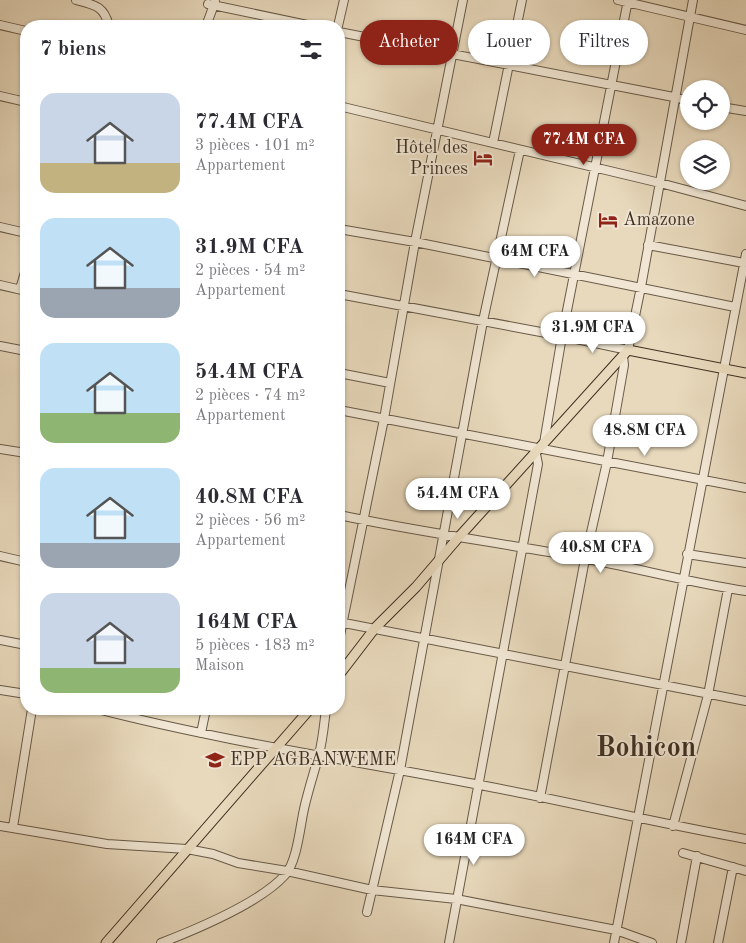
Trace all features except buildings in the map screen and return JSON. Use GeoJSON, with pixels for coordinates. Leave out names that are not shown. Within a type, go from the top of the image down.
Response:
{"type":"FeatureCollection","features":[{"type":"Feature","properties":{"kind":"main road"},"geometry":{"type":"LineString","coordinates":[[345,667],[375,628],[416,587],[626,353],[746,373]]}},
{"type":"Feature","properties":{"kind":"main road"},"geometry":{"type":"LineString","coordinates":[[108,943],[187,849],[305,715]]}},
{"type":"Feature","properties":{"kind":"street"},"geometry":{"type":"LineString","coordinates":[[76,0],[96,3],[106,14],[108,20]]}},
{"type":"Feature","properties":{"kind":"street"},"geometry":{"type":"LineString","coordinates":[[339,20],[344,0]]}},
{"type":"Feature","properties":{"kind":"street"},"geometry":{"type":"LineString","coordinates":[[458,22],[462,0]]}},
{"type":"Feature","properties":{"kind":"street"},"geometry":{"type":"LineString","coordinates":[[518,20],[522,0]]}},
{"type":"Feature","properties":{"kind":"street"},"geometry":{"type":"LineString","coordinates":[[618,0],[746,30]]}},
{"type":"Feature","properties":{"kind":"street"},"geometry":{"type":"LineString","coordinates":[[540,798],[566,666],[584,559],[607,462],[626,353],[642,287],[648,244],[694,0]]}},
{"type":"Feature","properties":{"kind":"street"},"geometry":{"type":"LineString","coordinates":[[449,943],[521,548],[628,1]]}},
{"type":"Feature","properties":{"kind":"street"},"geometry":{"type":"LineString","coordinates":[[208,20],[212,2],[287,20]]}},
{"type":"Feature","properties":{"kind":"street"},"geometry":{"type":"LineString","coordinates":[[0,25],[20,30]]}},
{"type":"Feature","properties":{"kind":"street"},"geometry":{"type":"LineString","coordinates":[[345,33],[360,36]]}},
{"type":"Feature","properties":{"kind":"street"},"geometry":{"type":"LineString","coordinates":[[345,600],[384,419],[414,242],[450,65]]}},
{"type":"Feature","properties":{"kind":"street"},"geometry":{"type":"LineString","coordinates":[[493,143],[509,65],[680,99]]}},
{"type":"Feature","properties":{"kind":"street"},"geometry":{"type":"LineString","coordinates":[[0,96],[20,101]]}},
{"type":"Feature","properties":{"kind":"street"},"geometry":{"type":"LineString","coordinates":[[345,107],[660,183],[746,206]]}},
{"type":"Feature","properties":{"kind":"street"},"geometry":{"type":"LineString","coordinates":[[730,108],[746,111]]}},
{"type":"Feature","properties":{"kind":"street"},"geometry":{"type":"LineString","coordinates":[[366,912],[400,770],[483,321],[520,150]]}},
{"type":"Feature","properties":{"kind":"street"},"geometry":{"type":"LineString","coordinates":[[0,227],[20,232]]}},
{"type":"Feature","properties":{"kind":"street"},"geometry":{"type":"LineString","coordinates":[[345,230],[496,258],[735,307]]}},
{"type":"Feature","properties":{"kind":"street"},"geometry":{"type":"LineString","coordinates":[[648,244],[744,263]]}},
{"type":"Feature","properties":{"kind":"street"},"geometry":{"type":"LineString","coordinates":[[614,943],[735,307],[743,282],[746,254]]}},
{"type":"Feature","properties":{"kind":"street"},"geometry":{"type":"LineString","coordinates":[[0,285],[20,289]]}},
{"type":"Feature","properties":{"kind":"street"},"geometry":{"type":"LineString","coordinates":[[345,295],[562,336],[626,353]]}},
{"type":"Feature","properties":{"kind":"street"},"geometry":{"type":"LineString","coordinates":[[0,346],[20,351]]}},
{"type":"Feature","properties":{"kind":"street"},"geometry":{"type":"LineString","coordinates":[[345,374],[390,383]]}},
{"type":"Feature","properties":{"kind":"street"},"geometry":{"type":"LineString","coordinates":[[345,411],[746,488]]}},
{"type":"Feature","properties":{"kind":"street"},"geometry":{"type":"LineString","coordinates":[[0,449],[20,452]]}},
{"type":"Feature","properties":{"kind":"street"},"geometry":{"type":"LineString","coordinates":[[345,516],[458,538],[584,559],[682,581],[746,591]]}},
{"type":"Feature","properties":{"kind":"street"},"geometry":{"type":"LineString","coordinates":[[688,554],[746,563]]}},
{"type":"Feature","properties":{"kind":"street"},"geometry":{"type":"LineString","coordinates":[[0,556],[20,561]]}},
{"type":"Feature","properties":{"kind":"street"},"geometry":{"type":"LineString","coordinates":[[674,826],[708,695],[728,589]]}},
{"type":"Feature","properties":{"kind":"street"},"geometry":{"type":"LineString","coordinates":[[345,623],[746,701]]}},
{"type":"Feature","properties":{"kind":"street"},"geometry":{"type":"LineString","coordinates":[[0,640],[20,644]]}},
{"type":"Feature","properties":{"kind":"street"},"geometry":{"type":"LineString","coordinates":[[0,690],[20,693]]}},
{"type":"Feature","properties":{"kind":"street"},"geometry":{"type":"LineString","coordinates":[[13,827],[31,715]]}},
{"type":"Feature","properties":{"kind":"street"},"geometry":{"type":"LineString","coordinates":[[124,715],[276,747],[477,784],[674,826],[746,839]]}},
{"type":"Feature","properties":{"kind":"street"},"geometry":{"type":"LineString","coordinates":[[202,732],[205,715]]}},
{"type":"Feature","properties":{"kind":"street"},"geometry":{"type":"LineString","coordinates":[[161,943],[199,928],[251,900],[272,888],[288,871],[313,770],[319,755],[325,715]]}},
{"type":"Feature","properties":{"kind":"street"},"geometry":{"type":"LineString","coordinates":[[0,826],[107,844],[187,849],[213,854],[238,863],[288,871],[372,890],[456,899],[616,930],[652,943]]}},
{"type":"Feature","properties":{"kind":"street"},"geometry":{"type":"LineString","coordinates":[[683,853],[746,871]]}},
{"type":"Feature","properties":{"kind":"street"},"geometry":{"type":"LineString","coordinates":[[681,943],[697,856]]}},
{"type":"Feature","properties":{"kind":"street"},"geometry":{"type":"LineString","coordinates":[[718,943],[733,868]]}},
{"type":"Feature","properties":{"kind":"place","name":"Hôtel des Princes"},"geometry":{"type":"Point","coordinates":[483,158]}},
{"type":"Feature","properties":{"kind":"place","name":"Amazone"},"geometry":{"type":"Point","coordinates":[608,220]}},
{"type":"Feature","properties":{"kind":"place","name":"EPP AGBANWEME"},"geometry":{"type":"Point","coordinates":[215,760]}},
{"type":"Feature","properties":{"kind":"district","name":"Bohicon"},"geometry":{"type":"Point","coordinates":[646,749]}}]}
